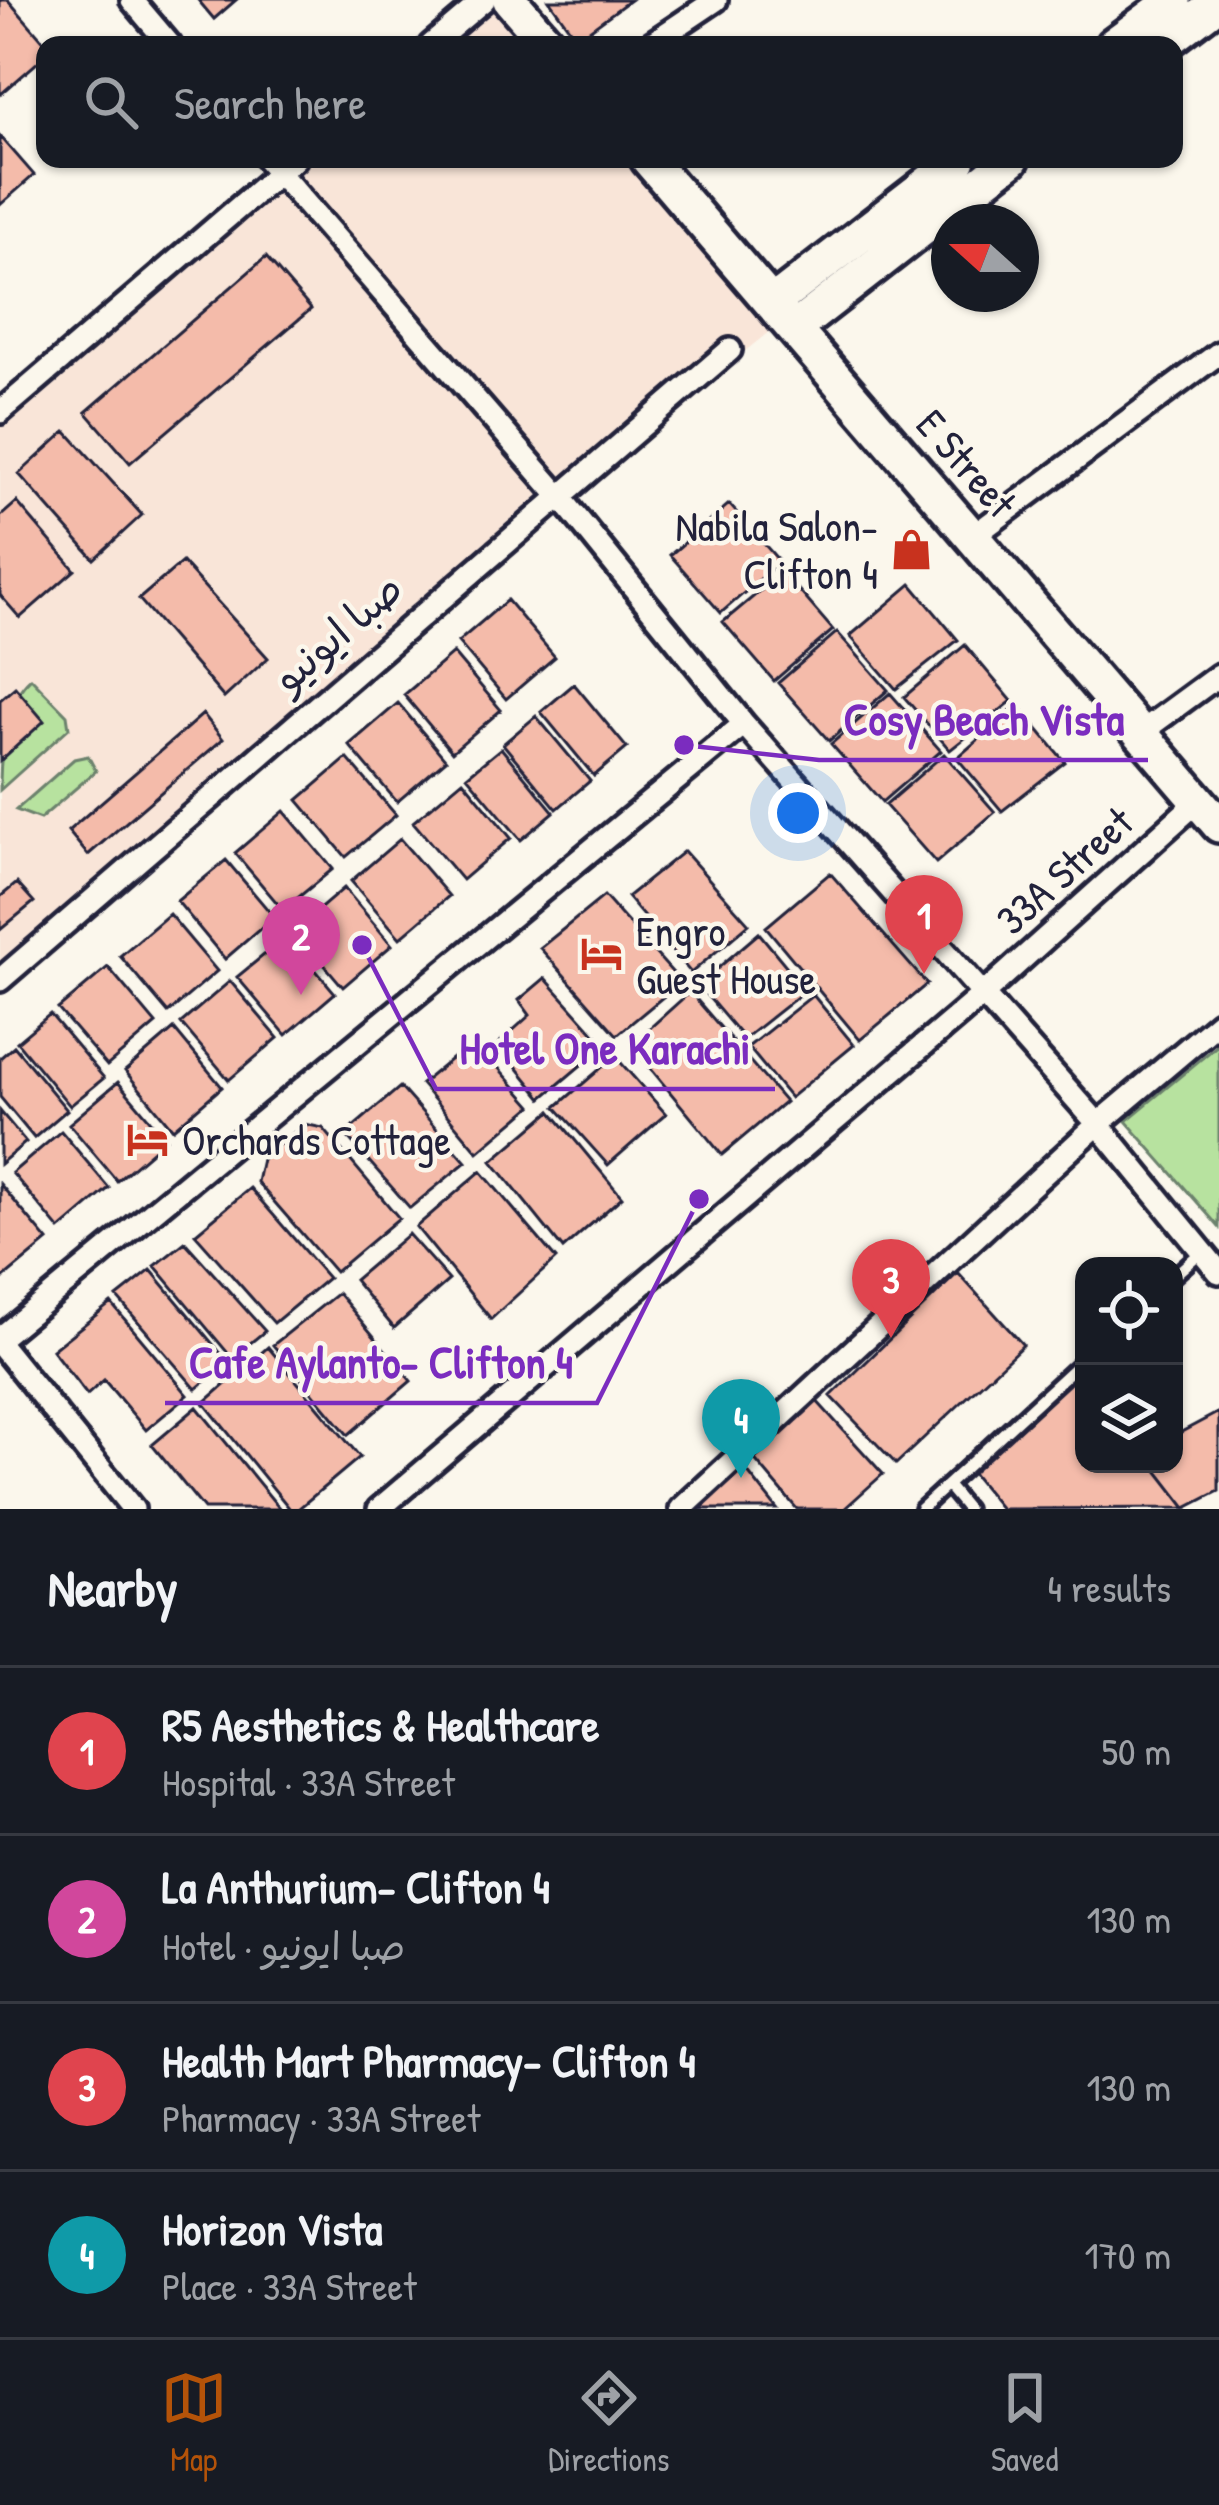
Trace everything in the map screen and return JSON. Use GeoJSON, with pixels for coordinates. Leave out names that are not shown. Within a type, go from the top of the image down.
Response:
{"type":"FeatureCollection","features":[{"type":"Feature","properties":{"kind":"main road"},"geometry":{"type":"LineString","coordinates":[[510,0],[541,36]]}},
{"type":"Feature","properties":{"kind":"main road"},"geometry":{"type":"LineString","coordinates":[[1125,36],[1174,0]]}},
{"type":"Feature","properties":{"kind":"main road"},"geometry":{"type":"LineString","coordinates":[[1174,36],[1219,2]]}},
{"type":"Feature","properties":{"kind":"main road","name":"E Street"},"geometry":{"type":"LineString","coordinates":[[655,168],[1209,813]]}},
{"type":"Feature","properties":{"kind":"main road"},"geometry":{"type":"LineString","coordinates":[[783,316],[949,168]]}},
{"type":"Feature","properties":{"kind":"main road"},"geometry":{"type":"LineString","coordinates":[[783,316],[999,168]]}},
{"type":"Feature","properties":{"kind":"street"},"geometry":{"type":"LineString","coordinates":[[132,0],[162,36]]}},
{"type":"Feature","properties":{"kind":"street"},"geometry":{"type":"LineString","coordinates":[[441,36],[484,0]]}},
{"type":"Feature","properties":{"kind":"street"},"geometry":{"type":"LineString","coordinates":[[662,36],[716,0]]}},
{"type":"Feature","properties":{"kind":"street"},"geometry":{"type":"LineString","coordinates":[[3,404],[275,168]]}},
{"type":"Feature","properties":{"kind":"street"},"geometry":{"type":"LineString","coordinates":[[283,168],[744,724],[980,998],[1098,1124],[1219,1272]]}},
{"type":"Feature","properties":{"kind":"street","name":"صبا ایونیو"},"geometry":{"type":"LineString","coordinates":[[0,980],[730,350]]}},
{"type":"Feature","properties":{"kind":"street"},"geometry":{"type":"LineString","coordinates":[[972,537],[1219,353]]}},
{"type":"Feature","properties":{"kind":"street"},"geometry":{"type":"LineString","coordinates":[[1140,733],[1219,675]]}},
{"type":"Feature","properties":{"kind":"street"},"geometry":{"type":"LineString","coordinates":[[133,1509],[0,1341],[744,724]]}},
{"type":"Feature","properties":{"kind":"street","name":"33A Street"},"geometry":{"type":"LineString","coordinates":[[379,1509],[980,998],[1209,813]]}},
{"type":"Feature","properties":{"kind":"street"},"geometry":{"type":"LineString","coordinates":[[681,1509],[1098,1124],[1219,1022]]}},
{"type":"Feature","properties":{"kind":"lane"},"geometry":{"type":"LineString","coordinates":[[1183,1268],[1202,1251]]}},
{"type":"Feature","properties":{"kind":"lane"},"geometry":{"type":"LineString","coordinates":[[921,1509],[1077,1365]]}},
{"type":"Feature","properties":{"kind":"lane"},"geometry":{"type":"LineString","coordinates":[[947,1485],[967,1509]]}},
{"type":"Feature","properties":{"kind":"shaded area"},"geometry":{"type":"Polygon","coordinates":[[[484,0],[510,0],[541,36],[441,36],[484,0]]]}},
{"type":"Feature","properties":{"kind":"shaded area"},"geometry":{"type":"Polygon","coordinates":[[[283,168],[655,168],[785,319],[562,498],[0,980],[0,414],[283,168]]]}},
{"type":"Feature","properties":{"kind":"green space"},"geometry":{"type":"Polygon","coordinates":[[[31,678],[67,715],[69,728],[0,790],[9,715],[31,678]]]}},
{"type":"Feature","properties":{"kind":"green space"},"geometry":{"type":"Polygon","coordinates":[[[88,756],[96,771],[40,819],[16,810],[74,759],[88,756]]]}},
{"type":"Feature","properties":{"kind":"green space"},"geometry":{"type":"Polygon","coordinates":[[[1219,1044],[1219,1227],[1126,1121],[1219,1044]]]}},
{"type":"Feature","properties":{"kind":"building"},"geometry":{"type":"Polygon","coordinates":[[[0,0],[8,0],[39,36],[36,64],[0,95],[0,0]]]}},
{"type":"Feature","properties":{"kind":"building"},"geometry":{"type":"Polygon","coordinates":[[[198,0],[236,0],[214,19],[198,0]]]}},
{"type":"Feature","properties":{"kind":"building"},"geometry":{"type":"Polygon","coordinates":[[[549,0],[630,0],[581,36],[575,36],[549,0]]]}},
{"type":"Feature","properties":{"kind":"building"},"geometry":{"type":"Polygon","coordinates":[[[0,136],[34,175],[0,205],[0,136]]]}},
{"type":"Feature","properties":{"kind":"building"},"geometry":{"type":"Polygon","coordinates":[[[266,257],[311,309],[130,463],[86,412],[266,257]]]}},
{"type":"Feature","properties":{"kind":"building"},"geometry":{"type":"Polygon","coordinates":[[[66,431],[142,515],[94,559],[19,474],[66,431]]]}},
{"type":"Feature","properties":{"kind":"building"},"geometry":{"type":"Polygon","coordinates":[[[17,502],[75,570],[20,618],[0,595],[0,517],[17,502]]]}},
{"type":"Feature","properties":{"kind":"building"},"geometry":{"type":"Polygon","coordinates":[[[729,504],[780,562],[721,613],[670,555],[729,504]]]}},
{"type":"Feature","properties":{"kind":"building"},"geometry":{"type":"Polygon","coordinates":[[[182,562],[268,658],[224,698],[139,599],[182,562]]]}},
{"type":"Feature","properties":{"kind":"building"},"geometry":{"type":"Polygon","coordinates":[[[783,572],[833,630],[774,681],[723,622],[783,572]]]}},
{"type":"Feature","properties":{"kind":"building"},"geometry":{"type":"Polygon","coordinates":[[[911,584],[958,640],[896,689],[850,636],[911,584]]]}},
{"type":"Feature","properties":{"kind":"building"},"geometry":{"type":"Polygon","coordinates":[[[507,600],[555,657],[506,699],[458,642],[507,600]]]}},
{"type":"Feature","properties":{"kind":"building"},"geometry":{"type":"Polygon","coordinates":[[[837,632],[888,690],[829,741],[778,683],[837,632]]]}},
{"type":"Feature","properties":{"kind":"building"},"geometry":{"type":"Polygon","coordinates":[[[965,645],[1012,701],[950,750],[904,697],[965,645]]]}},
{"type":"Feature","properties":{"kind":"building"},"geometry":{"type":"Polygon","coordinates":[[[453,653],[501,710],[452,752],[404,695],[453,653]]]}},
{"type":"Feature","properties":{"kind":"building"},"geometry":{"type":"Polygon","coordinates":[[[574,684],[627,748],[594,776],[541,712],[574,684]]]}},
{"type":"Feature","properties":{"kind":"building"},"geometry":{"type":"Polygon","coordinates":[[[15,687],[44,721],[0,761],[0,700],[15,687]]]}},
{"type":"Feature","properties":{"kind":"building"},"geometry":{"type":"Polygon","coordinates":[[[890,693],[941,751],[882,802],[831,744],[890,693]]]}},
{"type":"Feature","properties":{"kind":"building"},"geometry":{"type":"Polygon","coordinates":[[[398,703],[446,760],[397,802],[349,745],[398,703]]]}},
{"type":"Feature","properties":{"kind":"building"},"geometry":{"type":"Polygon","coordinates":[[[1018,705],[1065,762],[1002,811],[957,758],[1018,705]]]}},
{"type":"Feature","properties":{"kind":"building"},"geometry":{"type":"Polygon","coordinates":[[[203,714],[223,739],[88,855],[68,831],[203,714]]]}},
{"type":"Feature","properties":{"kind":"building"},"geometry":{"type":"Polygon","coordinates":[[[536,716],[590,781],[557,809],[503,744],[536,716]]]}},
{"type":"Feature","properties":{"kind":"building"},"geometry":{"type":"Polygon","coordinates":[[[501,748],[554,812],[521,840],[467,776],[501,748]]]}},
{"type":"Feature","properties":{"kind":"building"},"geometry":{"type":"Polygon","coordinates":[[[944,754],[995,812],[936,863],[885,805],[944,754]]]}},
{"type":"Feature","properties":{"kind":"building"},"geometry":{"type":"Polygon","coordinates":[[[347,758],[396,815],[346,857],[298,800],[347,758]]]}},
{"type":"Feature","properties":{"kind":"building"},"geometry":{"type":"Polygon","coordinates":[[[463,780],[511,838],[462,880],[413,822],[463,780]]]}},
{"type":"Feature","properties":{"kind":"building"},"geometry":{"type":"Polygon","coordinates":[[[284,811],[333,869],[283,910],[235,853],[284,811]]]}},
{"type":"Feature","properties":{"kind":"building"},"geometry":{"type":"Polygon","coordinates":[[[400,839],[449,896],[400,938],[351,881],[400,839]]]}},
{"type":"Feature","properties":{"kind":"building"},"geometry":{"type":"Polygon","coordinates":[[[684,851],[749,924],[691,973],[627,897],[684,851]]]}},
{"type":"Feature","properties":{"kind":"building"},"geometry":{"type":"Polygon","coordinates":[[[226,860],[274,917],[225,959],[177,901],[226,860]]]}},
{"type":"Feature","properties":{"kind":"building"},"geometry":{"type":"Polygon","coordinates":[[[830,873],[927,984],[860,1040],[766,927],[830,873]]]}},
{"type":"Feature","properties":{"kind":"building"},"geometry":{"type":"Polygon","coordinates":[[[17,883],[34,902],[0,930],[0,897],[17,883]]]}},
{"type":"Feature","properties":{"kind":"building"},"geometry":{"type":"Polygon","coordinates":[[[344,888],[392,945],[343,987],[295,930],[344,888]]]}},
{"type":"Feature","properties":{"kind":"building"},"geometry":{"type":"Polygon","coordinates":[[[604,896],[681,982],[617,1035],[540,948],[604,896]]]}},
{"type":"Feature","properties":{"kind":"building"},"geometry":{"type":"Polygon","coordinates":[[[169,914],[217,971],[168,1013],[120,956],[169,914]]]}},
{"type":"Feature","properties":{"kind":"building"},"geometry":{"type":"Polygon","coordinates":[[[759,933],[806,990],[744,1039],[698,985],[759,933]]]}},
{"type":"Feature","properties":{"kind":"building"},"geometry":{"type":"Polygon","coordinates":[[[287,936],[335,993],[286,1035],[237,977],[287,936]]]}},
{"type":"Feature","properties":{"kind":"building"},"geometry":{"type":"Polygon","coordinates":[[[108,967],[156,1024],[107,1066],[58,1009],[108,967]]]}},
{"type":"Feature","properties":{"kind":"building"},"geometry":{"type":"Polygon","coordinates":[[[545,978],[605,1045],[542,1098],[498,1044],[530,1015],[519,1000],[545,978]]]}},
{"type":"Feature","properties":{"kind":"building"},"geometry":{"type":"Polygon","coordinates":[[[230,981],[278,1038],[229,1080],[181,1023],[230,981]]]}},
{"type":"Feature","properties":{"kind":"building"},"geometry":{"type":"Polygon","coordinates":[[[690,992],[785,1102],[722,1155],[631,1045],[690,992]]]}},
{"type":"Feature","properties":{"kind":"building"},"geometry":{"type":"Polygon","coordinates":[[[813,995],[854,1045],[790,1098],[748,1047],[813,995]]]}},
{"type":"Feature","properties":{"kind":"building"},"geometry":{"type":"Polygon","coordinates":[[[50,1014],[104,1078],[70,1106],[17,1042],[50,1014]]]}},
{"type":"Feature","properties":{"kind":"building"},"geometry":{"type":"Polygon","coordinates":[[[174,1029],[222,1087],[173,1129],[125,1071],[174,1029]]]}},
{"type":"Feature","properties":{"kind":"building"},"geometry":{"type":"Polygon","coordinates":[[[474,1040],[532,1106],[478,1152],[421,1084],[474,1040]]]}},
{"type":"Feature","properties":{"kind":"building"},"geometry":{"type":"Polygon","coordinates":[[[14,1046],[67,1110],[34,1138],[0,1097],[0,1058],[14,1046]]]}},
{"type":"Feature","properties":{"kind":"building"},"geometry":{"type":"Polygon","coordinates":[[[615,1056],[666,1114],[608,1165],[556,1107],[615,1056]]]}},
{"type":"Feature","properties":{"kind":"building"},"geometry":{"type":"Polygon","coordinates":[[[118,1082],[166,1139],[117,1181],[69,1124],[118,1082]]]}},
{"type":"Feature","properties":{"kind":"building"},"geometry":{"type":"Polygon","coordinates":[[[400,1087],[466,1162],[410,1208],[345,1134],[400,1087]]]}},
{"type":"Feature","properties":{"kind":"building"},"geometry":{"type":"Polygon","coordinates":[[[0,1111],[26,1142],[0,1164],[0,1111]]]}},
{"type":"Feature","properties":{"kind":"building"},"geometry":{"type":"Polygon","coordinates":[[[551,1111],[622,1197],[563,1249],[492,1161],[551,1111]]]}},
{"type":"Feature","properties":{"kind":"building"},"geometry":{"type":"Polygon","coordinates":[[[304,1124],[323,1128],[399,1218],[335,1272],[257,1182],[262,1159],[304,1124]]]}},
{"type":"Feature","properties":{"kind":"building"},"geometry":{"type":"Polygon","coordinates":[[[61,1131],[109,1188],[60,1230],[12,1173],[61,1131]]]}},
{"type":"Feature","properties":{"kind":"building"},"geometry":{"type":"Polygon","coordinates":[[[481,1171],[556,1259],[491,1319],[416,1227],[481,1171]]]}},
{"type":"Feature","properties":{"kind":"building"},"geometry":{"type":"Polygon","coordinates":[[[0,1184],[48,1241],[0,1281],[0,1184]]]}},
{"type":"Feature","properties":{"kind":"building"},"geometry":{"type":"Polygon","coordinates":[[[250,1188],[328,1278],[274,1323],[195,1234],[250,1188]]]}},
{"type":"Feature","properties":{"kind":"building"},"geometry":{"type":"Polygon","coordinates":[[[408,1234],[449,1280],[394,1328],[354,1280],[408,1234]]]}},
{"type":"Feature","properties":{"kind":"building"},"geometry":{"type":"Polygon","coordinates":[[[185,1242],[265,1331],[232,1358],[155,1266],[185,1242]]]}},
{"type":"Feature","properties":{"kind":"building"},"geometry":{"type":"Polygon","coordinates":[[[151,1270],[228,1362],[196,1389],[117,1297],[151,1270]]]}},
{"type":"Feature","properties":{"kind":"building"},"geometry":{"type":"Polygon","coordinates":[[[958,1273],[1023,1345],[896,1464],[831,1396],[958,1273]]]}},
{"type":"Feature","properties":{"kind":"building"},"geometry":{"type":"Polygon","coordinates":[[[338,1293],[411,1381],[348,1435],[273,1345],[338,1293]]]}},
{"type":"Feature","properties":{"kind":"building"},"geometry":{"type":"Polygon","coordinates":[[[111,1303],[188,1395],[146,1430],[104,1380],[87,1395],[52,1350],[111,1303]]]}},
{"type":"Feature","properties":{"kind":"building"},"geometry":{"type":"Polygon","coordinates":[[[268,1347],[360,1457],[298,1509],[290,1509],[204,1403],[268,1347]]]}},
{"type":"Feature","properties":{"kind":"building"},"geometry":{"type":"Polygon","coordinates":[[[1075,1377],[1075,1473],[1159,1473],[1186,1508],[1001,1509],[971,1472],[1075,1377]]]}},
{"type":"Feature","properties":{"kind":"building"},"geometry":{"type":"Polygon","coordinates":[[[814,1398],[883,1474],[844,1509],[797,1509],[752,1456],[814,1398]]]}},
{"type":"Feature","properties":{"kind":"building"},"geometry":{"type":"Polygon","coordinates":[[[197,1407],[280,1509],[204,1509],[152,1445],[197,1407]]]}},
{"type":"Feature","properties":{"kind":"building"},"geometry":{"type":"Polygon","coordinates":[[[1219,1412],[1219,1491],[1186,1508],[1159,1473],[1183,1473],[1183,1431],[1219,1412]]]}},
{"type":"Feature","properties":{"kind":"building"},"geometry":{"type":"Polygon","coordinates":[[[743,1466],[777,1509],[695,1509],[717,1490],[743,1466]]]}},
{"type":"Feature","properties":{"kind":"place","name":"Nabila Salon- Clifton 4"},"geometry":{"type":"Point","coordinates":[912,549]}},
{"type":"Feature","properties":{"kind":"place","name":"Cosy Beach Vista"},"geometry":{"type":"Point","coordinates":[684,745]}},
{"type":"Feature","properties":{"kind":"place","name":"Hotel One Karachi"},"geometry":{"type":"Point","coordinates":[362,945]}},
{"type":"Feature","properties":{"kind":"place","name":"Engro Guest House"},"geometry":{"type":"Point","coordinates":[602,954]}},
{"type":"Feature","properties":{"kind":"place","name":"R5 Aesthetics & Healthcare"},"geometry":{"type":"Point","coordinates":[924,974]}},
{"type":"Feature","properties":{"kind":"place","name":"La Anthurium- Clifton 4"},"geometry":{"type":"Point","coordinates":[301,995]}},
{"type":"Feature","properties":{"kind":"place","name":"Orchards Cottage"},"geometry":{"type":"Point","coordinates":[148,1139]}},
{"type":"Feature","properties":{"kind":"place","name":"Cafe Aylanto- Clifton 4"},"geometry":{"type":"Point","coordinates":[699,1199]}},
{"type":"Feature","properties":{"kind":"place","name":"Health Mart Pharmacy- Clifton 4"},"geometry":{"type":"Point","coordinates":[891,1338]}},
{"type":"Feature","properties":{"kind":"place","name":"Horizon Vista"},"geometry":{"type":"Point","coordinates":[741,1478]}}]}
